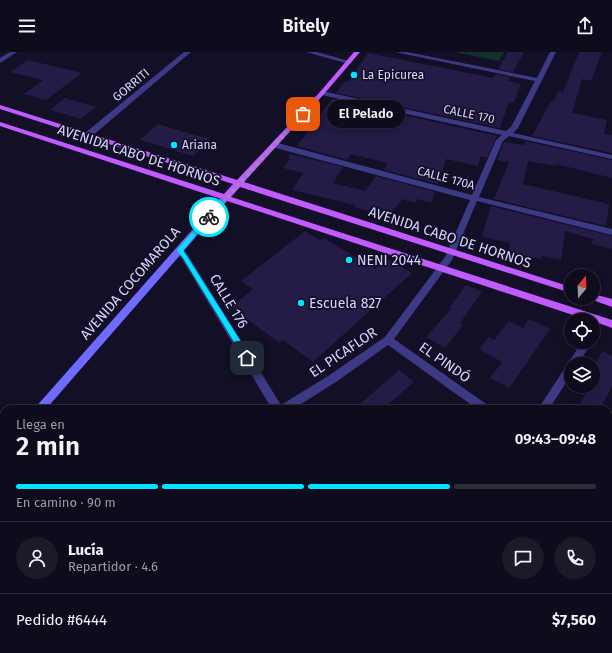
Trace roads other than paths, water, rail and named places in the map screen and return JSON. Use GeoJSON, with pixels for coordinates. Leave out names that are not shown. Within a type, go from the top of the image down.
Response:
{"type":"FeatureCollection","features":[{"type":"Feature","properties":{"kind":"main road","name":"AVENIDA COCOMAROLA"},"geometry":{"type":"LineString","coordinates":[[43,405],[226,197],[239,185],[357,52]]}},
{"type":"Feature","properties":{"kind":"main road","name":"AVENIDA CABO DE HORNOS"},"geometry":{"type":"LineString","coordinates":[[0,107],[239,185],[564,288]]}},
{"type":"Feature","properties":{"kind":"main road","name":"AVENIDA CABO DE HORNOS"},"geometry":{"type":"LineString","coordinates":[[0,124],[612,324]]}},
{"type":"Feature","properties":{"kind":"main road"},"geometry":{"type":"LineString","coordinates":[[600,299],[612,303]]}},
{"type":"Feature","properties":{"kind":"street"},"geometry":{"type":"LineString","coordinates":[[0,61],[14,52]]}},
{"type":"Feature","properties":{"kind":"street","name":"GORRITI"},"geometry":{"type":"LineString","coordinates":[[88,135],[188,52]]}},
{"type":"Feature","properties":{"kind":"street"},"geometry":{"type":"LineString","coordinates":[[309,52],[349,62]]}},
{"type":"Feature","properties":{"kind":"street"},"geometry":{"type":"LineString","coordinates":[[398,52],[539,80]]}},
{"type":"Feature","properties":{"kind":"street","name":"EL PICAFLOR"},"geometry":{"type":"LineString","coordinates":[[290,405],[332,379],[388,340],[441,269],[448,258],[500,140],[514,128],[553,52]]}},
{"type":"Feature","properties":{"kind":"street","name":"CALLE 170"},"geometry":{"type":"LineString","coordinates":[[322,93],[612,157]]}},
{"type":"Feature","properties":{"kind":"street","name":"CALLE 170A"},"geometry":{"type":"LineString","coordinates":[[275,144],[474,198],[612,232]]}},
{"type":"Feature","properties":{"kind":"street","name":"CALLE 176"},"geometry":{"type":"LineString","coordinates":[[179,250],[185,257],[276,405]]}},
{"type":"Feature","properties":{"kind":"street","name":"EL PINDÓ"},"geometry":{"type":"LineString","coordinates":[[388,340],[479,405]]}},
{"type":"Feature","properties":{"kind":"street"},"geometry":{"type":"LineString","coordinates":[[546,405],[564,377]]}},
{"type":"Feature","properties":{"kind":"place","name":"La Epicurea"},"geometry":{"type":"Point","coordinates":[354,75]}},
{"type":"Feature","properties":{"kind":"place","name":"El Pelado"},"geometry":{"type":"Point","coordinates":[303,114]}},
{"type":"Feature","properties":{"kind":"place","name":"Ariana"},"geometry":{"type":"Point","coordinates":[174,145]}},
{"type":"Feature","properties":{"kind":"place","name":"NENI 2044"},"geometry":{"type":"Point","coordinates":[349,260]}},
{"type":"Feature","properties":{"kind":"place","name":"Escuela 827"},"geometry":{"type":"Point","coordinates":[301,303]}}]}
